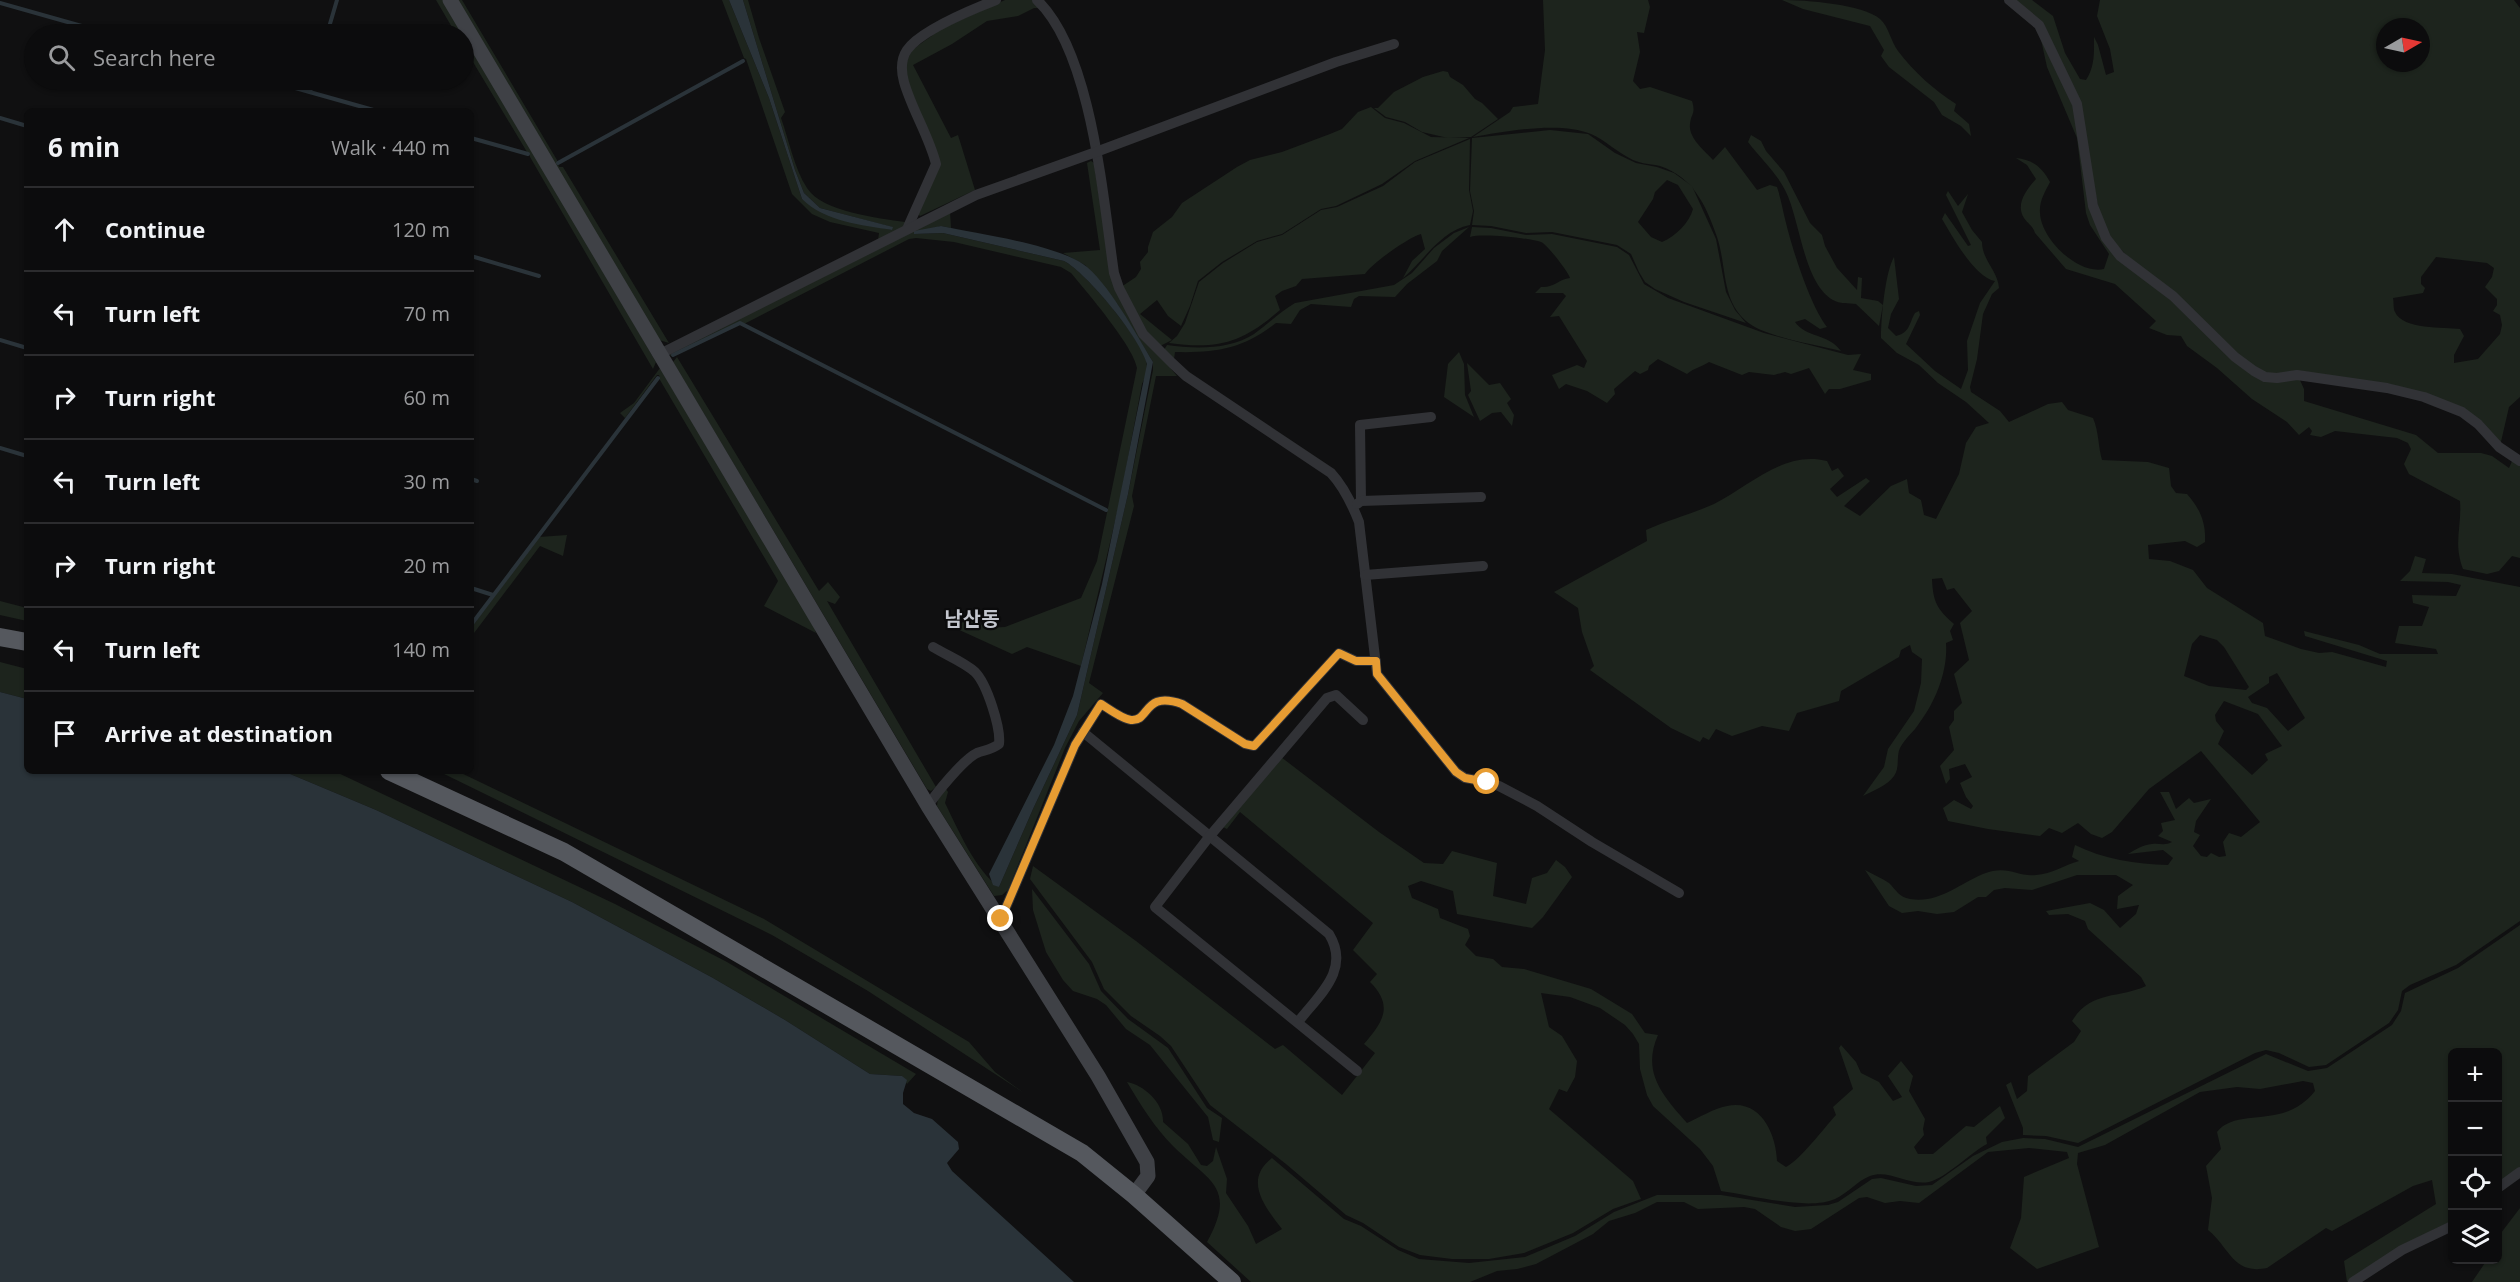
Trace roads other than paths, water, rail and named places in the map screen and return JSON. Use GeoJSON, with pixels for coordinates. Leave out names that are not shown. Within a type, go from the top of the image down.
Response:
{"type":"FeatureCollection","features":[{"type":"Feature","properties":{"kind":"highway"},"geometry":{"type":"LineString","coordinates":[[0,637],[24,641]]}},
{"type":"Feature","properties":{"kind":"highway"},"geometry":{"type":"LineString","coordinates":[[395,774],[564,852],[1082,1153],[1232,1282]]}},
{"type":"Feature","properties":{"kind":"main road"},"geometry":{"type":"LineString","coordinates":[[450,0],[464,24]]}},
{"type":"Feature","properties":{"kind":"main road"},"geometry":{"type":"LineString","coordinates":[[474,40],[928,806],[1001,919],[1148,1162],[1148,1176],[1134,1196]]}},
{"type":"Feature","properties":{"kind":"street"},"geometry":{"type":"LineString","coordinates":[[907,229],[936,164],[904,81],[901,64],[906,51],[936,28],[996,0]]}},
{"type":"Feature","properties":{"kind":"street"},"geometry":{"type":"LineString","coordinates":[[1037,0],[1058,28],[1075,64],[1096,152],[1114,273],[1119,288],[1143,334],[1186,376],[1331,473],[1357,504]]}},
{"type":"Feature","properties":{"kind":"street"},"geometry":{"type":"LineString","coordinates":[[2009,0],[2039,25],[2077,104],[2093,206],[2106,238],[2120,256],[2173,296],[2235,357],[2265,377],[2297,375],[2387,388],[2424,397],[2462,412],[2478,424],[2499,447],[2520,461]]}},
{"type":"Feature","properties":{"kind":"street"},"geometry":{"type":"LineString","coordinates":[[660,354],[976,195],[1336,62],[1394,44]]}},
{"type":"Feature","properties":{"kind":"street"},"geometry":{"type":"LineString","coordinates":[[1431,417],[1360,425],[1357,504],[1377,674],[1456,772],[1465,778],[1499,786],[1537,806],[1592,842],[1679,893]]}},
{"type":"Feature","properties":{"kind":"street"},"geometry":{"type":"LineString","coordinates":[[1357,504],[1482,497]]}},
{"type":"Feature","properties":{"kind":"street"},"geometry":{"type":"LineString","coordinates":[[1365,575],[1484,566]]}},
{"type":"Feature","properties":{"kind":"street"},"geometry":{"type":"LineString","coordinates":[[928,806],[937,791],[976,753],[991,750],[999,744],[1000,737],[990,701],[974,672],[933,648]]}},
{"type":"Feature","properties":{"kind":"street"},"geometry":{"type":"LineString","coordinates":[[1001,919],[1083,732],[1101,704],[1130,720],[1136,719],[1152,704],[1163,699],[1182,704],[1245,744],[1254,746],[1339,653],[1356,661],[1376,661]]}},
{"type":"Feature","properties":{"kind":"street"},"geometry":{"type":"LineString","coordinates":[[1357,1071],[1155,907],[1209,837],[1327,698],[1336,695],[1363,720]]}},
{"type":"Feature","properties":{"kind":"street"},"geometry":{"type":"LineString","coordinates":[[1083,732],[1329,934],[1338,956],[1337,966],[1330,981],[1298,1022]]}},
{"type":"Feature","properties":{"kind":"street"},"geometry":{"type":"LineString","coordinates":[[2502,1185],[2520,1172]]}},
{"type":"Feature","properties":{"kind":"street"},"geometry":{"type":"LineString","coordinates":[[2354,1282],[2402,1250],[2448,1228]]}},
{"type":"Feature","properties":{"kind":"waterway"},"geometry":{"type":"LineString","coordinates":[[330,24],[337,0]]}},
{"type":"Feature","properties":{"kind":"waterway"},"geometry":{"type":"LineString","coordinates":[[0,3],[75,24]]}},
{"type":"Feature","properties":{"kind":"waterway"},"geometry":{"type":"LineString","coordinates":[[558,163],[743,61]]}},
{"type":"Feature","properties":{"kind":"waterway"},"geometry":{"type":"LineString","coordinates":[[302,90],[366,108]]}},
{"type":"Feature","properties":{"kind":"waterway"},"geometry":{"type":"LineString","coordinates":[[0,118],[24,125]]}},
{"type":"Feature","properties":{"kind":"waterway"},"geometry":{"type":"LineString","coordinates":[[474,139],[528,154]]}},
{"type":"Feature","properties":{"kind":"waterway"},"geometry":{"type":"LineString","coordinates":[[474,257],[539,276]]}},
{"type":"Feature","properties":{"kind":"waterway"},"geometry":{"type":"LineString","coordinates":[[673,355],[740,323],[1106,510]]}},
{"type":"Feature","properties":{"kind":"waterway"},"geometry":{"type":"LineString","coordinates":[[0,340],[24,347]]}},
{"type":"Feature","properties":{"kind":"waterway"},"geometry":{"type":"LineString","coordinates":[[474,621],[658,378]]}},
{"type":"Feature","properties":{"kind":"waterway"},"geometry":{"type":"LineString","coordinates":[[0,448],[24,455]]}},
{"type":"Feature","properties":{"kind":"waterway"},"geometry":{"type":"LineString","coordinates":[[474,589],[493,595]]}},
{"type":"Feature","properties":{"kind":"district","name":"남산동"},"geometry":{"type":"Point","coordinates":[972,618]}}]}
